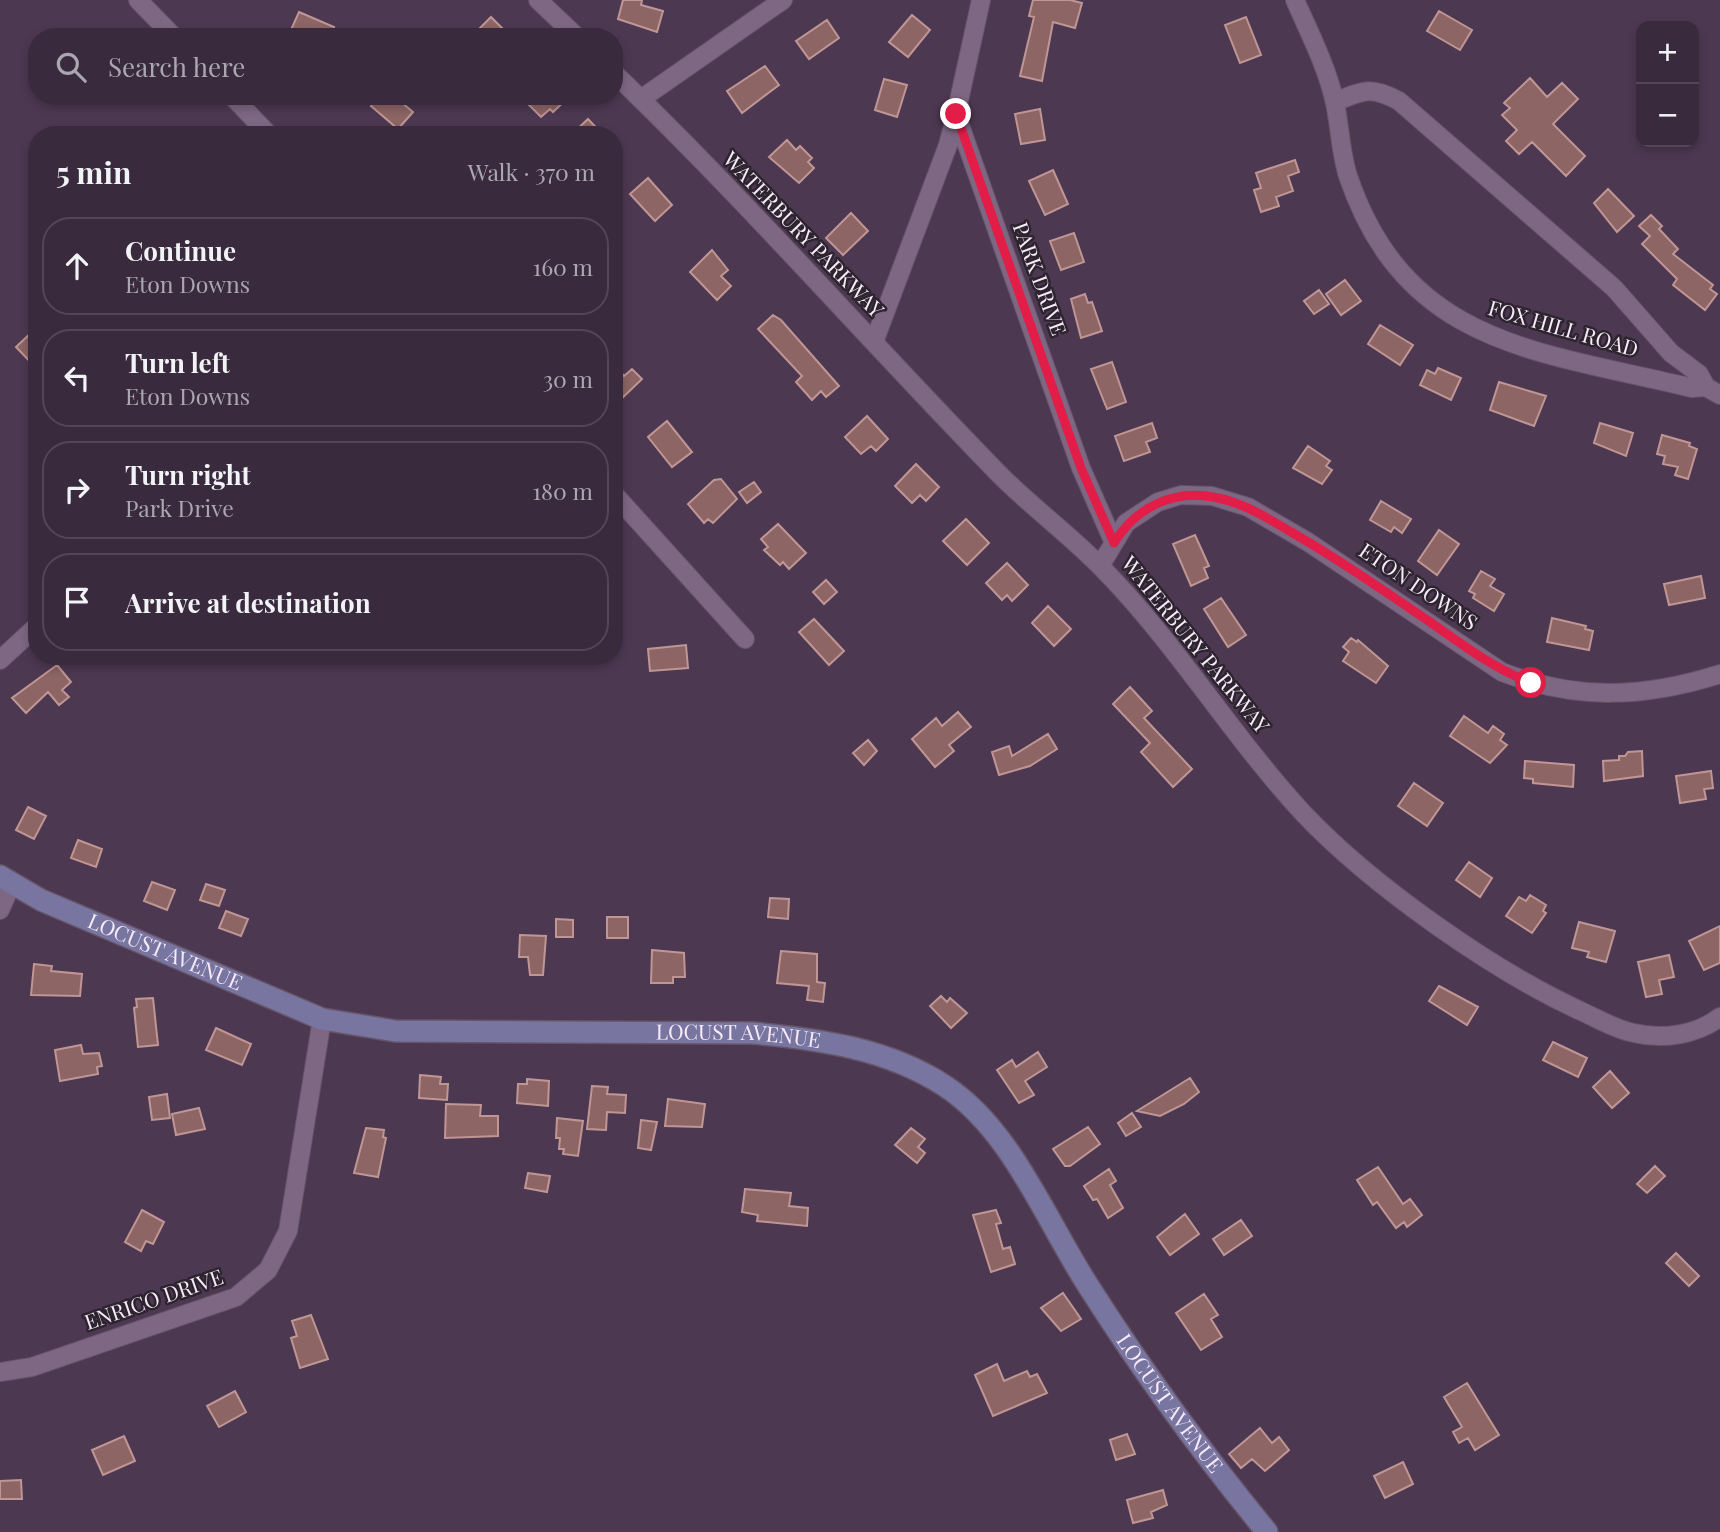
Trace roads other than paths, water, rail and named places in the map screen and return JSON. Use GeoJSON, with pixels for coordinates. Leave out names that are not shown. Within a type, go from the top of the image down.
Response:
{"type":"FeatureCollection","features":[{"type":"Feature","properties":{"kind":"street"},"geometry":{"type":"LineString","coordinates":[[138,0],[165,28]]}},
{"type":"Feature","properties":{"kind":"street"},"geometry":{"type":"LineString","coordinates":[[538,0],[568,28]]}},
{"type":"Feature","properties":{"kind":"street"},"geometry":{"type":"LineString","coordinates":[[641,99],[783,0]]}},
{"type":"Feature","properties":{"kind":"street"},"geometry":{"type":"LineString","coordinates":[[874,342],[948,145],[981,0]]}},
{"type":"Feature","properties":{"kind":"street","name":"FOX HILL ROAD"},"geometry":{"type":"LineString","coordinates":[[1296,0],[1335,102],[1348,174],[1364,217],[1401,274],[1432,304],[1494,338],[1713,391]]}},
{"type":"Feature","properties":{"kind":"street","name":"WATERBURY PARKWAY"},"geometry":{"type":"LineString","coordinates":[[623,82],[1005,479],[1100,565],[1136,604],[1304,814],[1396,894],[1499,967],[1558,1000],[1632,1033],[1671,1035],[1701,1028],[1720,1017]]}},
{"type":"Feature","properties":{"kind":"street","name":"FOX HILL ROAD"},"geometry":{"type":"LineString","coordinates":[[1335,102],[1364,90],[1380,90],[1399,101],[1614,288],[1671,353],[1699,374],[1713,391]]}},
{"type":"Feature","properties":{"kind":"street"},"geometry":{"type":"LineString","coordinates":[[241,105],[260,126]]}},
{"type":"Feature","properties":{"kind":"street","name":"PARK DRIVE"},"geometry":{"type":"LineString","coordinates":[[956,114],[1081,468],[1114,543]]}},
{"type":"Feature","properties":{"kind":"street","name":"ETON DOWNS"},"geometry":{"type":"LineString","coordinates":[[1114,543],[1126,523],[1157,502],[1181,495],[1212,496],[1248,507],[1308,542],[1502,672],[1531,683],[1583,692],[1637,694],[1681,686],[1720,674]]}},
{"type":"Feature","properties":{"kind":"street"},"geometry":{"type":"LineString","coordinates":[[623,504],[745,639]]}},
{"type":"Feature","properties":{"kind":"street"},"geometry":{"type":"LineString","coordinates":[[1100,565],[1114,543]]}},
{"type":"Feature","properties":{"kind":"street"},"geometry":{"type":"LineString","coordinates":[[0,660],[28,634]]}},
{"type":"Feature","properties":{"kind":"street"},"geometry":{"type":"LineString","coordinates":[[0,909],[6,880]]}},
{"type":"Feature","properties":{"kind":"street","name":"LOCUST AVENUE"},"geometry":{"type":"LineString","coordinates":[[6,880],[41,900],[322,1019],[395,1031],[752,1033],[805,1038],[868,1051],[915,1069],[947,1087],[996,1134],[1013,1155],[1090,1289],[1194,1439],[1267,1532]]}},
{"type":"Feature","properties":{"kind":"street","name":"ENRICO DRIVE"},"geometry":{"type":"LineString","coordinates":[[0,1372],[32,1367],[236,1297],[268,1270],[288,1230],[322,1019]]}}]}
